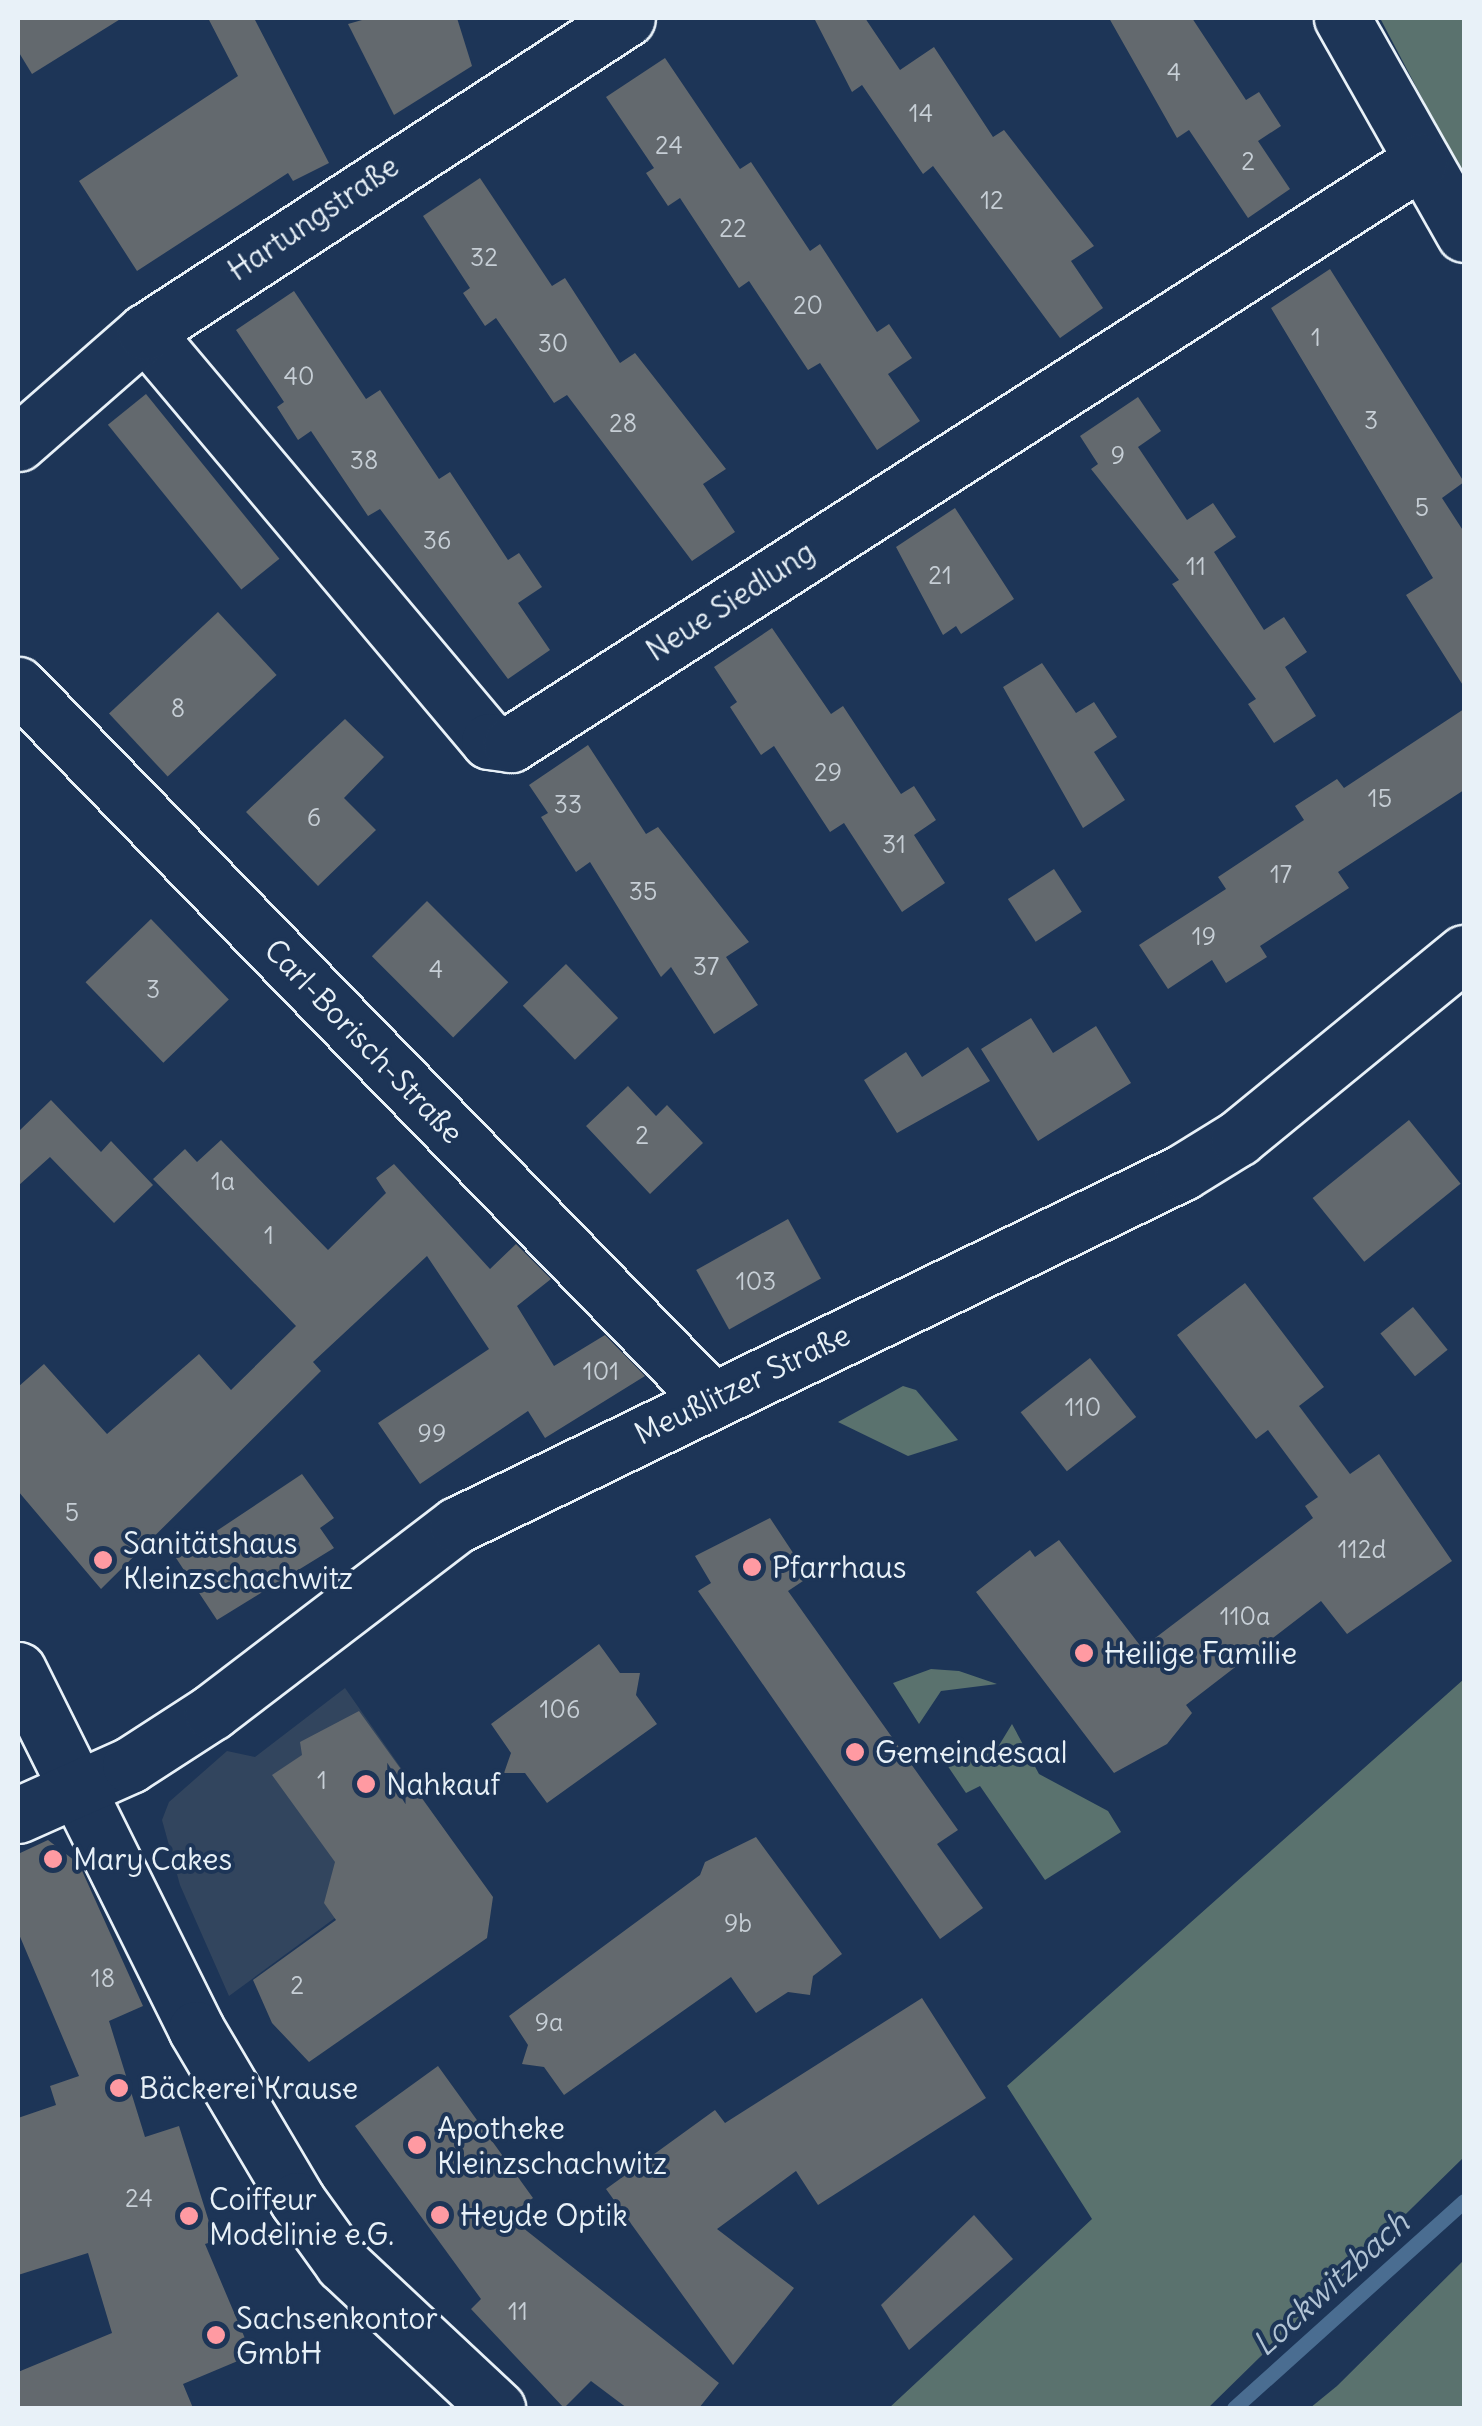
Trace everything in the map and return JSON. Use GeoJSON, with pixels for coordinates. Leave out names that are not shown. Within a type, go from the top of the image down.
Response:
{"type":"FeatureCollection","features":[{"type":"Feature","properties":{"kind":"street","name":"Hartungstraße"},"geometry":{"type":"LineString","coordinates":[[18,443],[146,332],[628,18]]}},
{"type":"Feature","properties":{"kind":"street"},"geometry":{"type":"LineString","coordinates":[[1342,18],[1419,162],[1464,234]]}},
{"type":"Feature","properties":{"kind":"street","name":"Neue Siedlung"},"geometry":{"type":"LineString","coordinates":[[146,332],[489,741],[511,744],[1419,162]]}},
{"type":"Feature","properties":{"kind":"street","name":"Carl-Borisch-Straße"},"geometry":{"type":"LineString","coordinates":[[18,684],[710,1398]]}},
{"type":"Feature","properties":{"kind":"street","name":"Meußlitzer Straße"},"geometry":{"type":"LineString","coordinates":[[18,1815],[82,1786],[212,1712],[456,1525],[710,1398],[1183,1172],[1238,1138],[1464,952]]}},
{"type":"Feature","properties":{"kind":"street"},"geometry":{"type":"LineString","coordinates":[[18,1670],[82,1786],[196,2029],[310,2220],[402,2324],[497,2408]]}},
{"type":"Feature","properties":{"kind":"shaded area"},"geometry":{"type":"Polygon","coordinates":[[[345,1688],[448,1835],[229,1996],[180,1885],[162,1820],[169,1802],[227,1751],[255,1757],[345,1688]]]}},
{"type":"Feature","properties":{"kind":"green space"},"geometry":{"type":"Polygon","coordinates":[[[1380,18],[1464,18],[1464,178],[1380,18]]]}},
{"type":"Feature","properties":{"kind":"green space"},"geometry":{"type":"Polygon","coordinates":[[[903,1386],[916,1390],[958,1440],[908,1456],[838,1422],[903,1386]]]}},
{"type":"Feature","properties":{"kind":"green space"},"geometry":{"type":"Polygon","coordinates":[[[931,1669],[959,1671],[997,1684],[941,1691],[919,1724],[893,1683],[931,1669]]]}},
{"type":"Feature","properties":{"kind":"green space"},"geometry":{"type":"Polygon","coordinates":[[[1464,1679],[1464,2157],[1208,2408],[889,2408],[1092,2219],[1007,2086],[1464,1679]]]}},
{"type":"Feature","properties":{"kind":"green space"},"geometry":{"type":"Polygon","coordinates":[[[1012,1724],[1039,1774],[1108,1811],[1121,1832],[1045,1880],[980,1786],[966,1793],[947,1765],[965,1747],[998,1747],[1012,1724]]]}},
{"type":"Feature","properties":{"kind":"green space"},"geometry":{"type":"Polygon","coordinates":[[[1464,2260],[1464,2408],[1310,2408],[1337,2386],[1464,2260]]]}},
{"type":"Feature","properties":{"kind":"building"},"geometry":{"type":"Polygon","coordinates":[[[18,18],[122,18],[32,74],[18,51],[18,18]]]}},
{"type":"Feature","properties":{"kind":"building"},"geometry":{"type":"Polygon","coordinates":[[[208,18],[254,18],[329,163],[293,181],[288,173],[137,271],[79,181],[238,76],[208,18]]]}},
{"type":"Feature","properties":{"kind":"building"},"geometry":{"type":"Polygon","coordinates":[[[369,18],[457,18],[472,66],[394,115],[348,24],[369,18]]]}},
{"type":"Feature","properties":{"kind":"building"},"geometry":{"type":"Polygon","coordinates":[[[814,18],[865,18],[900,70],[934,47],[993,137],[1004,130],[1094,246],[1071,261],[1103,308],[1060,338],[933,166],[923,174],[862,85],[852,92],[814,18]]]}},
{"type":"Feature","properties":{"kind":"building"},"geometry":{"type":"Polygon","coordinates":[[[1109,18],[1192,18],[1246,100],[1259,92],[1281,126],[1258,141],[1290,189],[1248,218],[1189,130],[1177,138],[1109,18]]]}},
{"type":"Feature","properties":{"kind":"building"},"geometry":{"type":"Polygon","coordinates":[[[665,58],[740,169],[751,162],[810,251],[820,244],[877,332],[889,324],[912,358],[888,374],[920,421],[877,450],[820,363],[808,370],[749,281],[739,288],[680,198],[668,206],[646,173],[654,168],[606,97],[665,58]]]}},
{"type":"Feature","properties":{"kind":"building"},"geometry":{"type":"Polygon","coordinates":[[[480,178],[552,286],[565,278],[620,363],[635,353],[726,469],[703,484],[735,532],[692,561],[567,395],[554,403],[496,318],[485,326],[463,293],[470,288],[423,216],[480,178]]]}},
{"type":"Feature","properties":{"kind":"building"},"geometry":{"type":"Polygon","coordinates":[[[1330,269],[1464,482],[1442,498],[1464,532],[1464,687],[1406,595],[1433,578],[1271,308],[1330,269]]]}},
{"type":"Feature","properties":{"kind":"building"},"geometry":{"type":"Polygon","coordinates":[[[294,291],[366,399],[380,390],[439,479],[450,472],[508,560],[519,553],[542,587],[518,603],[550,650],[508,679],[380,509],[368,516],[311,431],[298,440],[277,407],[284,402],[236,330],[294,291]]]}},
{"type":"Feature","properties":{"kind":"building"},"geometry":{"type":"Polygon","coordinates":[[[146,394],[279,559],[241,590],[108,425],[146,394]]]}},
{"type":"Feature","properties":{"kind":"building"},"geometry":{"type":"Polygon","coordinates":[[[1138,397],[1161,431],[1138,447],[1187,520],[1213,503],[1236,537],[1214,552],[1264,630],[1284,617],[1307,652],[1285,667],[1316,716],[1274,743],[1248,704],[1256,699],[1172,584],[1179,580],[1091,469],[1098,464],[1080,436],[1138,397]]]}},
{"type":"Feature","properties":{"kind":"building"},"geometry":{"type":"Polygon","coordinates":[[[955,508],[1014,599],[961,634],[956,626],[943,635],[896,547],[955,508]]]}},
{"type":"Feature","properties":{"kind":"building"},"geometry":{"type":"Polygon","coordinates":[[[218,612],[277,675],[168,777],[109,714],[218,612]]]}},
{"type":"Feature","properties":{"kind":"building"},"geometry":{"type":"Polygon","coordinates":[[[772,628],[831,714],[843,706],[901,794],[914,786],[936,820],[914,835],[945,883],[902,912],[844,823],[830,832],[774,746],[761,755],[730,707],[737,702],[714,667],[772,628]]]}},
{"type":"Feature","properties":{"kind":"building"},"geometry":{"type":"Polygon","coordinates":[[[1042,663],[1076,713],[1094,702],[1117,737],[1094,752],[1125,800],[1083,828],[1003,687],[1042,663]]]}},
{"type":"Feature","properties":{"kind":"building"},"geometry":{"type":"Polygon","coordinates":[[[1464,709],[1464,790],[1338,872],[1349,888],[1260,946],[1267,957],[1226,983],[1212,960],[1168,989],[1139,945],[1226,889],[1218,877],[1304,820],[1295,806],[1337,779],[1344,788],[1464,709]]]}},
{"type":"Feature","properties":{"kind":"building"},"geometry":{"type":"Polygon","coordinates":[[[345,719],[384,757],[344,798],[376,830],[318,886],[246,812],[345,719]]]}},
{"type":"Feature","properties":{"kind":"building"},"geometry":{"type":"Polygon","coordinates":[[[588,745],[646,834],[658,827],[749,942],[726,957],[758,1005],[714,1034],[671,967],[661,977],[590,862],[576,872],[541,817],[548,813],[529,785],[588,745]]]}},
{"type":"Feature","properties":{"kind":"building"},"geometry":{"type":"Polygon","coordinates":[[[1054,869],[1082,912],[1036,942],[1008,899],[1054,869]]]}},
{"type":"Feature","properties":{"kind":"building"},"geometry":{"type":"Polygon","coordinates":[[[427,901],[508,982],[453,1037],[372,956],[427,901]]]}},
{"type":"Feature","properties":{"kind":"building"},"geometry":{"type":"Polygon","coordinates":[[[151,919],[229,1000],[163,1063],[86,982],[151,919]]]}},
{"type":"Feature","properties":{"kind":"building"},"geometry":{"type":"Polygon","coordinates":[[[566,964],[618,1018],[575,1060],[523,1006],[566,964]]]}},
{"type":"Feature","properties":{"kind":"building"},"geometry":{"type":"Polygon","coordinates":[[[1031,1018],[1053,1053],[1096,1026],[1131,1083],[1038,1141],[981,1049],[1031,1018]]]}},
{"type":"Feature","properties":{"kind":"building"},"geometry":{"type":"Polygon","coordinates":[[[968,1047],[990,1081],[897,1133],[864,1080],[906,1052],[922,1077],[968,1047]]]}},
{"type":"Feature","properties":{"kind":"building"},"geometry":{"type":"Polygon","coordinates":[[[628,1086],[656,1116],[667,1105],[703,1143],[650,1194],[586,1126],[628,1086]]]}},
{"type":"Feature","properties":{"kind":"building"},"geometry":{"type":"Polygon","coordinates":[[[51,1100],[101,1152],[111,1141],[153,1185],[114,1223],[50,1157],[18,1186],[18,1132],[51,1100]]]}},
{"type":"Feature","properties":{"kind":"building"},"geometry":{"type":"Polygon","coordinates":[[[1409,1120],[1461,1184],[1364,1262],[1313,1198],[1409,1120]]]}},
{"type":"Feature","properties":{"kind":"building"},"geometry":{"type":"Polygon","coordinates":[[[221,1140],[328,1250],[386,1193],[376,1178],[394,1164],[490,1269],[516,1244],[551,1279],[517,1306],[554,1366],[605,1335],[645,1376],[545,1438],[528,1411],[420,1484],[378,1423],[489,1349],[427,1256],[313,1362],[321,1371],[101,1589],[18,1491],[18,1387],[44,1364],[107,1434],[199,1354],[231,1390],[296,1326],[153,1179],[185,1149],[197,1162],[221,1140]]]}},
{"type":"Feature","properties":{"kind":"building"},"geometry":{"type":"Polygon","coordinates":[[[788,1219],[821,1278],[729,1329],[696,1270],[788,1219]]]}},
{"type":"Feature","properties":{"kind":"building"},"geometry":{"type":"Polygon","coordinates":[[[1245,1283],[1324,1387],[1299,1406],[1350,1474],[1379,1454],[1452,1561],[1347,1634],[1321,1601],[1186,1705],[1192,1713],[1167,1744],[1114,1773],[976,1592],[1030,1550],[1035,1557],[1059,1540],[1142,1648],[1313,1518],[1305,1506],[1318,1497],[1268,1430],[1256,1439],[1177,1335],[1245,1283]]]}},
{"type":"Feature","properties":{"kind":"building"},"geometry":{"type":"Polygon","coordinates":[[[1413,1307],[1448,1350],[1415,1376],[1380,1333],[1413,1307]]]}},
{"type":"Feature","properties":{"kind":"building"},"geometry":{"type":"Polygon","coordinates":[[[1090,1358],[1136,1417],[1067,1471],[1021,1412],[1090,1358]]]}},
{"type":"Feature","properties":{"kind":"building"},"geometry":{"type":"Polygon","coordinates":[[[302,1474],[334,1518],[320,1528],[334,1548],[217,1620],[176,1558],[302,1474]]]}},
{"type":"Feature","properties":{"kind":"building","name":"Gemeindesaal"},"geometry":{"type":"Polygon","coordinates":[[[770,1518],[809,1577],[788,1591],[958,1830],[937,1844],[983,1908],[940,1939],[698,1591],[711,1583],[695,1556],[770,1518]]]}},
{"type":"Feature","properties":{"kind":"building"},"geometry":{"type":"Polygon","coordinates":[[[599,1644],[620,1673],[640,1673],[636,1695],[657,1724],[547,1803],[525,1773],[504,1773],[511,1753],[491,1724],[599,1644]]]}},
{"type":"Feature","properties":{"kind":"building"},"geometry":{"type":"Polygon","coordinates":[[[359,1711],[493,1897],[487,1938],[309,2062],[272,2023],[253,1980],[336,1920],[324,1903],[335,1862],[272,1775],[302,1755],[300,1742],[359,1711]]]}},
{"type":"Feature","properties":{"kind":"building"},"geometry":{"type":"Polygon","coordinates":[[[756,1837],[842,1954],[813,1976],[810,1995],[788,1992],[756,2013],[731,1977],[564,2095],[544,2067],[522,2064],[528,2045],[509,2016],[700,1875],[705,1862],[756,1837]]]}},
{"type":"Feature","properties":{"kind":"building"},"geometry":{"type":"Polygon","coordinates":[[[48,1840],[79,1864],[143,2006],[109,2021],[145,2137],[179,2126],[215,2241],[205,2244],[252,2355],[183,2384],[193,2408],[18,2408],[18,2372],[112,2333],[88,2253],[18,2275],[18,2118],[56,2105],[50,2086],[79,2076],[18,1932],[18,1854],[48,1840]]]}},
{"type":"Feature","properties":{"kind":"building"},"geometry":{"type":"Polygon","coordinates":[[[922,1998],[986,2098],[818,2205],[796,2171],[717,2229],[794,2288],[733,2365],[606,2189],[715,2110],[725,2123],[922,1998]]]}},
{"type":"Feature","properties":{"kind":"building"},"geometry":{"type":"Polygon","coordinates":[[[438,2066],[533,2198],[508,2216],[719,2383],[699,2408],[627,2408],[591,2381],[564,2408],[471,2309],[481,2299],[355,2126],[438,2066]]]}},
{"type":"Feature","properties":{"kind":"building"},"geometry":{"type":"Polygon","coordinates":[[[974,2215],[1013,2259],[909,2350],[881,2305],[974,2215]]]}},
{"type":"Feature","properties":{"kind":"waterway","name":"Lockwitzbach"},"geometry":{"type":"LineString","coordinates":[[1234,2408],[1464,2201]]}},
{"type":"Feature","properties":{"kind":"place","name":"Sanitätshaus Kleinzschachwitz"},"geometry":{"type":"Point","coordinates":[103,1560]}},
{"type":"Feature","properties":{"kind":"place","name":"Pfarrhaus"},"geometry":{"type":"Point","coordinates":[752,1567]}},
{"type":"Feature","properties":{"kind":"place","name":"Heilige Familie"},"geometry":{"type":"Point","coordinates":[1084,1653]}},
{"type":"Feature","properties":{"kind":"place","name":"Gemeindesaal"},"geometry":{"type":"Point","coordinates":[855,1752]}},
{"type":"Feature","properties":{"kind":"place","name":"Nahkauf"},"geometry":{"type":"Point","coordinates":[366,1784]}},
{"type":"Feature","properties":{"kind":"place","name":"Mary Cakes"},"geometry":{"type":"Point","coordinates":[53,1859]}},
{"type":"Feature","properties":{"kind":"place","name":"Bäckerei Krause"},"geometry":{"type":"Point","coordinates":[119,2088]}},
{"type":"Feature","properties":{"kind":"place","name":"Apotheke Kleinzschachwitz"},"geometry":{"type":"Point","coordinates":[417,2145]}},
{"type":"Feature","properties":{"kind":"place","name":"Heyde Optik"},"geometry":{"type":"Point","coordinates":[440,2215]}},
{"type":"Feature","properties":{"kind":"place","name":"Coiffeur Modelinie e.G."},"geometry":{"type":"Point","coordinates":[189,2216]}},
{"type":"Feature","properties":{"kind":"place","name":"Sachsenkontor GmbH"},"geometry":{"type":"Point","coordinates":[216,2335]}}]}
